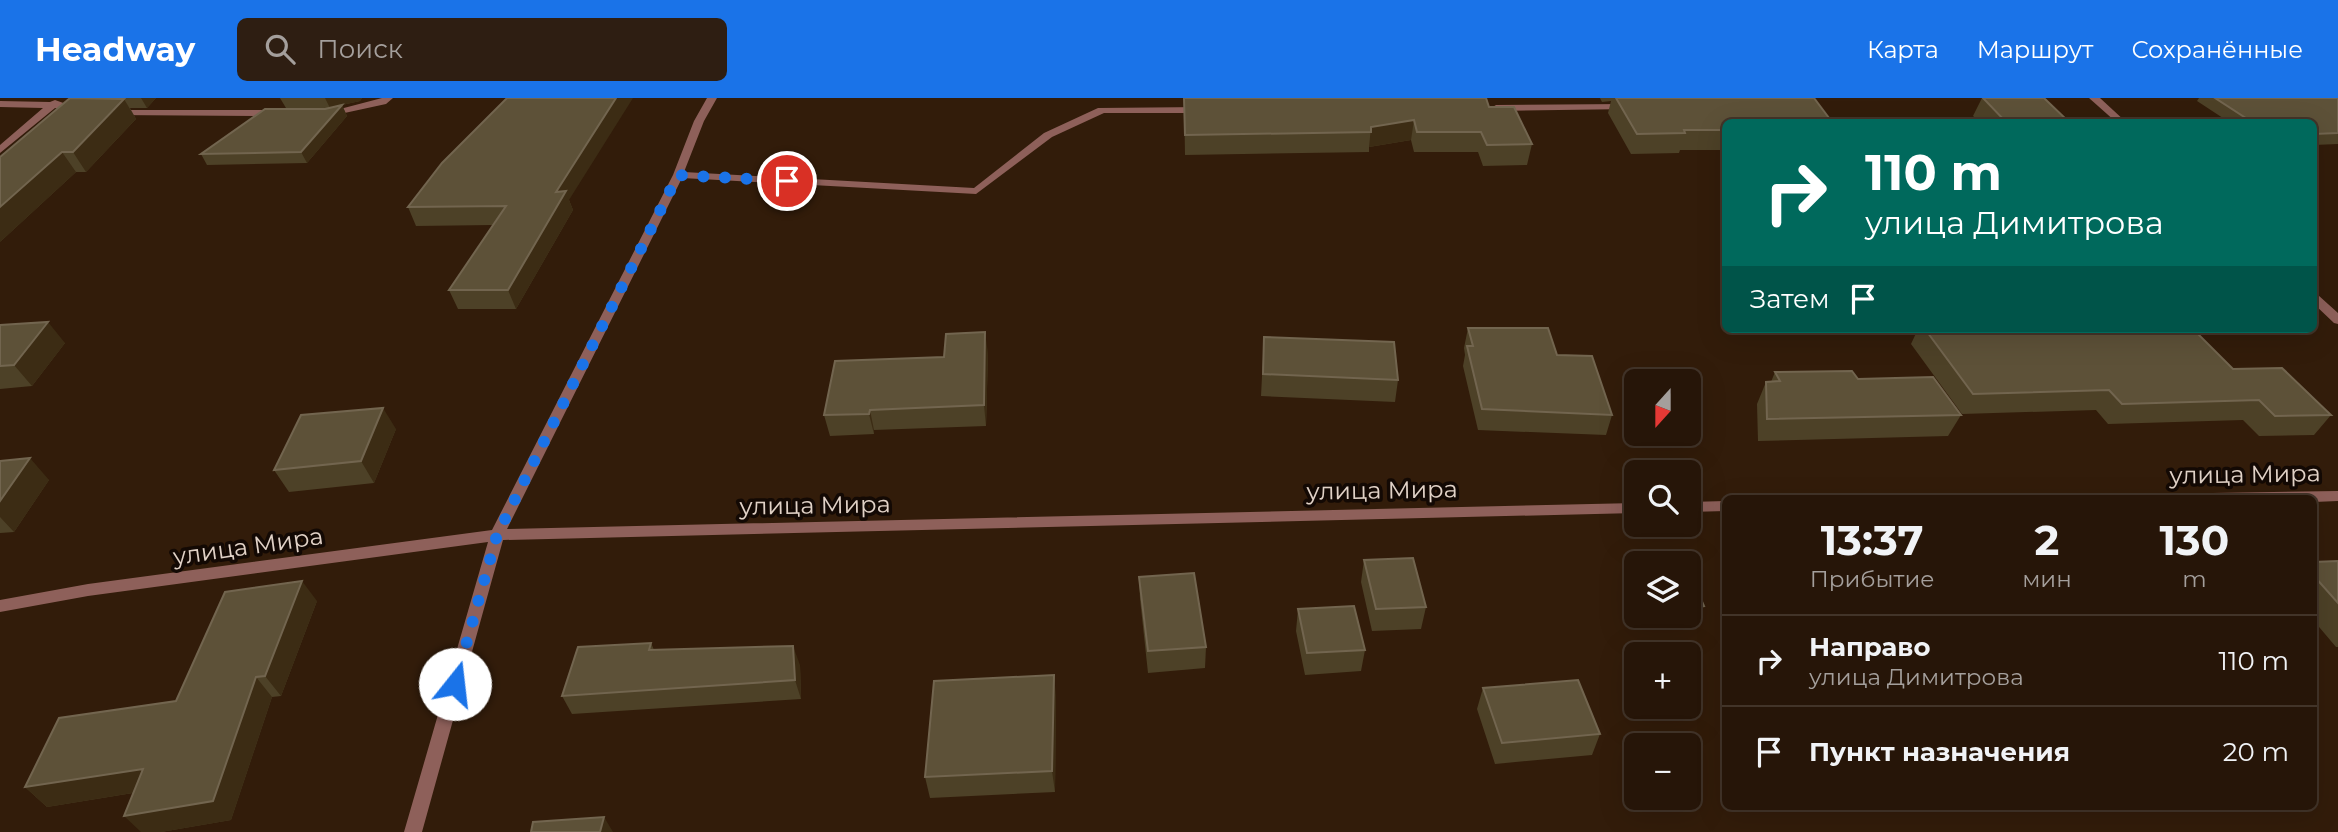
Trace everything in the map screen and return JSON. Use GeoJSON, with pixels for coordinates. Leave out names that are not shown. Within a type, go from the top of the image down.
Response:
{"type":"FeatureCollection","features":[{"type":"Feature","properties":{"kind":"street"},"geometry":{"type":"LineString","coordinates":[[413,832],[497,535],[678,175],[699,121],[712,98]]}},
{"type":"Feature","properties":{"kind":"street"},"geometry":{"type":"LineString","coordinates":[[2094,98],[2118,119]]}},
{"type":"Feature","properties":{"kind":"street"},"geometry":{"type":"LineString","coordinates":[[316,114],[330,114],[386,100]]}},
{"type":"Feature","properties":{"kind":"street"},"geometry":{"type":"LineString","coordinates":[[0,150],[57,101]]}},
{"type":"Feature","properties":{"kind":"street"},"geometry":{"type":"LineString","coordinates":[[0,104],[57,101],[89,113]]}},
{"type":"Feature","properties":{"kind":"street"},"geometry":{"type":"LineString","coordinates":[[1479,108],[1632,107]]}},
{"type":"Feature","properties":{"kind":"street"},"geometry":{"type":"LineString","coordinates":[[678,175],[976,191],[1048,135],[1102,110],[1214,110]]}},
{"type":"Feature","properties":{"kind":"street"},"geometry":{"type":"LineString","coordinates":[[102,113],[290,113]]}},
{"type":"Feature","properties":{"kind":"street"},"geometry":{"type":"LineString","coordinates":[[2317,301],[2338,320]]}},
{"type":"Feature","properties":{"kind":"street","name":"улица Мира"},"geometry":{"type":"LineString","coordinates":[[2317,496],[2338,496]]}},
{"type":"Feature","properties":{"kind":"street"},"geometry":{"type":"LineString","coordinates":[[1701,507],[1722,506]]}},
{"type":"Feature","properties":{"kind":"street","name":"улица Мира"},"geometry":{"type":"LineString","coordinates":[[0,606],[88,590],[497,535],[1624,508]]}},
{"type":"Feature","properties":{"kind":"building"},"geometry":{"type":"Polygon","coordinates":[[[70,98],[124,99],[73,152],[62,152],[0,207],[0,157],[70,98]]]}},
{"type":"Feature","properties":{"kind":"building"},"geometry":{"type":"Polygon","coordinates":[[[507,98],[616,98],[556,192],[566,191],[508,290],[449,290],[506,206],[408,207],[442,163],[507,98]]]}},
{"type":"Feature","properties":{"kind":"building"},"geometry":{"type":"Polygon","coordinates":[[[1184,98],[1486,98],[1489,107],[1514,107],[1532,144],[1487,145],[1481,132],[1417,132],[1414,120],[1371,127],[1371,132],[1185,135],[1184,98]]]}},
{"type":"Feature","properties":{"kind":"building"},"geometry":{"type":"Polygon","coordinates":[[[1616,98],[1814,98],[1830,119],[1722,119],[1722,130],[1637,134],[1616,98]]]}},
{"type":"Feature","properties":{"kind":"building"},"geometry":{"type":"Polygon","coordinates":[[[1983,98],[2044,98],[2066,119],[2003,119],[1983,98]]]}},
{"type":"Feature","properties":{"kind":"building"},"geometry":{"type":"Polygon","coordinates":[[[2215,98],[2338,98],[2338,133],[2317,134],[2317,119],[2247,119],[2215,98]]]}},
{"type":"Feature","properties":{"kind":"building"},"geometry":{"type":"Polygon","coordinates":[[[342,105],[301,152],[201,154],[265,109],[325,109],[342,105]]]}},
{"type":"Feature","properties":{"kind":"building"},"geometry":{"type":"Polygon","coordinates":[[[48,322],[14,365],[0,366],[0,325],[48,322]]]}},
{"type":"Feature","properties":{"kind":"building"},"geometry":{"type":"Polygon","coordinates":[[[1468,328],[1548,328],[1557,355],[1592,356],[1612,415],[1482,409],[1467,346],[1473,346],[1468,328]]]}},
{"type":"Feature","properties":{"kind":"building"},"geometry":{"type":"Polygon","coordinates":[[[985,332],[984,405],[870,410],[869,414],[824,415],[835,361],[944,357],[946,334],[985,332]]]}},
{"type":"Feature","properties":{"kind":"building"},"geometry":{"type":"Polygon","coordinates":[[[1928,333],[2197,333],[2233,369],[2282,368],[2331,415],[2275,416],[2259,400],[2122,404],[2109,390],[1973,394],[1928,333]]]}},
{"type":"Feature","properties":{"kind":"building"},"geometry":{"type":"Polygon","coordinates":[[[1264,337],[1394,342],[1398,380],[1263,374],[1264,337]]]}},
{"type":"Feature","properties":{"kind":"building"},"geometry":{"type":"Polygon","coordinates":[[[1852,371],[1858,379],[1933,377],[1961,415],[1767,419],[1766,382],[1780,381],[1775,372],[1852,371]]]}},
{"type":"Feature","properties":{"kind":"building"},"geometry":{"type":"Polygon","coordinates":[[[383,408],[361,461],[274,470],[301,415],[383,408]]]}},
{"type":"Feature","properties":{"kind":"building"},"geometry":{"type":"Polygon","coordinates":[[[30,458],[0,501],[0,461],[30,458]]]}},
{"type":"Feature","properties":{"kind":"building"},"geometry":{"type":"Polygon","coordinates":[[[1413,558],[1426,607],[1376,609],[1364,560],[1413,558]]]}},
{"type":"Feature","properties":{"kind":"building"},"geometry":{"type":"Polygon","coordinates":[[[2338,561],[2338,603],[2317,579],[2317,562],[2338,561]]]}},
{"type":"Feature","properties":{"kind":"building"},"geometry":{"type":"Polygon","coordinates":[[[1194,573],[1206,647],[1148,651],[1139,577],[1194,573]]]}},
{"type":"Feature","properties":{"kind":"building"},"geometry":{"type":"Polygon","coordinates":[[[302,581],[265,676],[256,677],[213,801],[124,816],[143,769],[25,787],[59,718],[176,701],[225,592],[302,581]]]}},
{"type":"Feature","properties":{"kind":"building"},"geometry":{"type":"Polygon","coordinates":[[[1354,606],[1365,650],[1307,653],[1298,609],[1354,606]]]}},
{"type":"Feature","properties":{"kind":"building"},"geometry":{"type":"Polygon","coordinates":[[[651,643],[649,650],[793,646],[795,680],[562,696],[578,647],[651,643]]]}},
{"type":"Feature","properties":{"kind":"building"},"geometry":{"type":"Polygon","coordinates":[[[1054,675],[1052,771],[925,777],[934,681],[1054,675]]]}},
{"type":"Feature","properties":{"kind":"building"},"geometry":{"type":"Polygon","coordinates":[[[1578,680],[1600,734],[1502,743],[1483,688],[1578,680]]]}},
{"type":"Feature","properties":{"kind":"building"},"geometry":{"type":"Polygon","coordinates":[[[604,817],[600,832],[531,832],[533,822],[604,817]]]}},
{"type":"Feature","properties":{"kind":"route"},"geometry":{"type":"LineString","coordinates":[[455,684],[497,535],[678,175],[787,181]]}}]}
